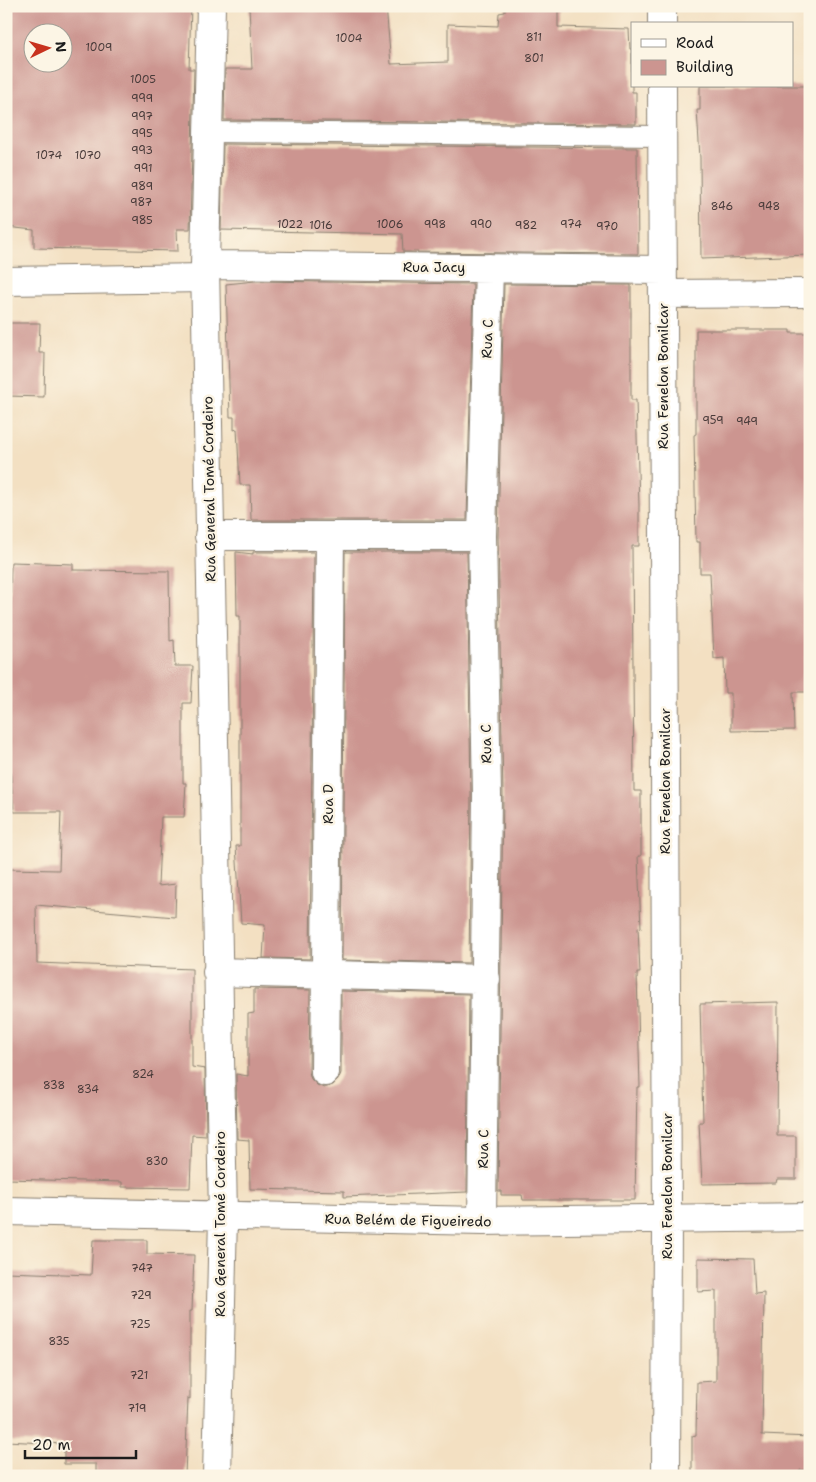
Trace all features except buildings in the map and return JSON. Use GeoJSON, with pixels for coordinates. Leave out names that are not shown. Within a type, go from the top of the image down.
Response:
{"type":"FeatureCollection","features":[{"type":"Feature","properties":{"kind":"street","name":"Rua General Tomé Cordeiro"},"geometry":{"type":"LineString","coordinates":[[211,6],[205,272],[222,1216],[218,1476]]}},
{"type":"Feature","properties":{"kind":"street"},"geometry":{"type":"LineString","coordinates":[[662,6],[662,22]]}},
{"type":"Feature","properties":{"kind":"street","name":"Rua Fenelon Bomilcar"},"geometry":{"type":"LineString","coordinates":[[662,88],[667,1219],[666,1476]]}},
{"type":"Feature","properties":{"kind":"street","name":"Rua Jacy"},"geometry":{"type":"LineString","coordinates":[[6,280],[205,272],[489,268],[810,293]]}},
{"type":"Feature","properties":{"kind":"street","name":"Rua C"},"geometry":{"type":"LineString","coordinates":[[482,1221],[487,794],[482,536],[489,268]]}},
{"type":"Feature","properties":{"kind":"street"},"geometry":{"type":"LineString","coordinates":[[209,536],[482,536]]}},
{"type":"Feature","properties":{"kind":"street","name":"Rua D"},"geometry":{"type":"LineString","coordinates":[[325,1072],[330,536]]}},
{"type":"Feature","properties":{"kind":"street"},"geometry":{"type":"LineString","coordinates":[[217,972],[486,979]]}},
{"type":"Feature","properties":{"kind":"street","name":"Rua Belém de Figueiredo"},"geometry":{"type":"LineString","coordinates":[[6,1211],[482,1221],[810,1217]]}},
{"type":"Feature","properties":{"kind":"lane"},"geometry":{"type":"LineString","coordinates":[[208,132],[662,136]]}}]}
